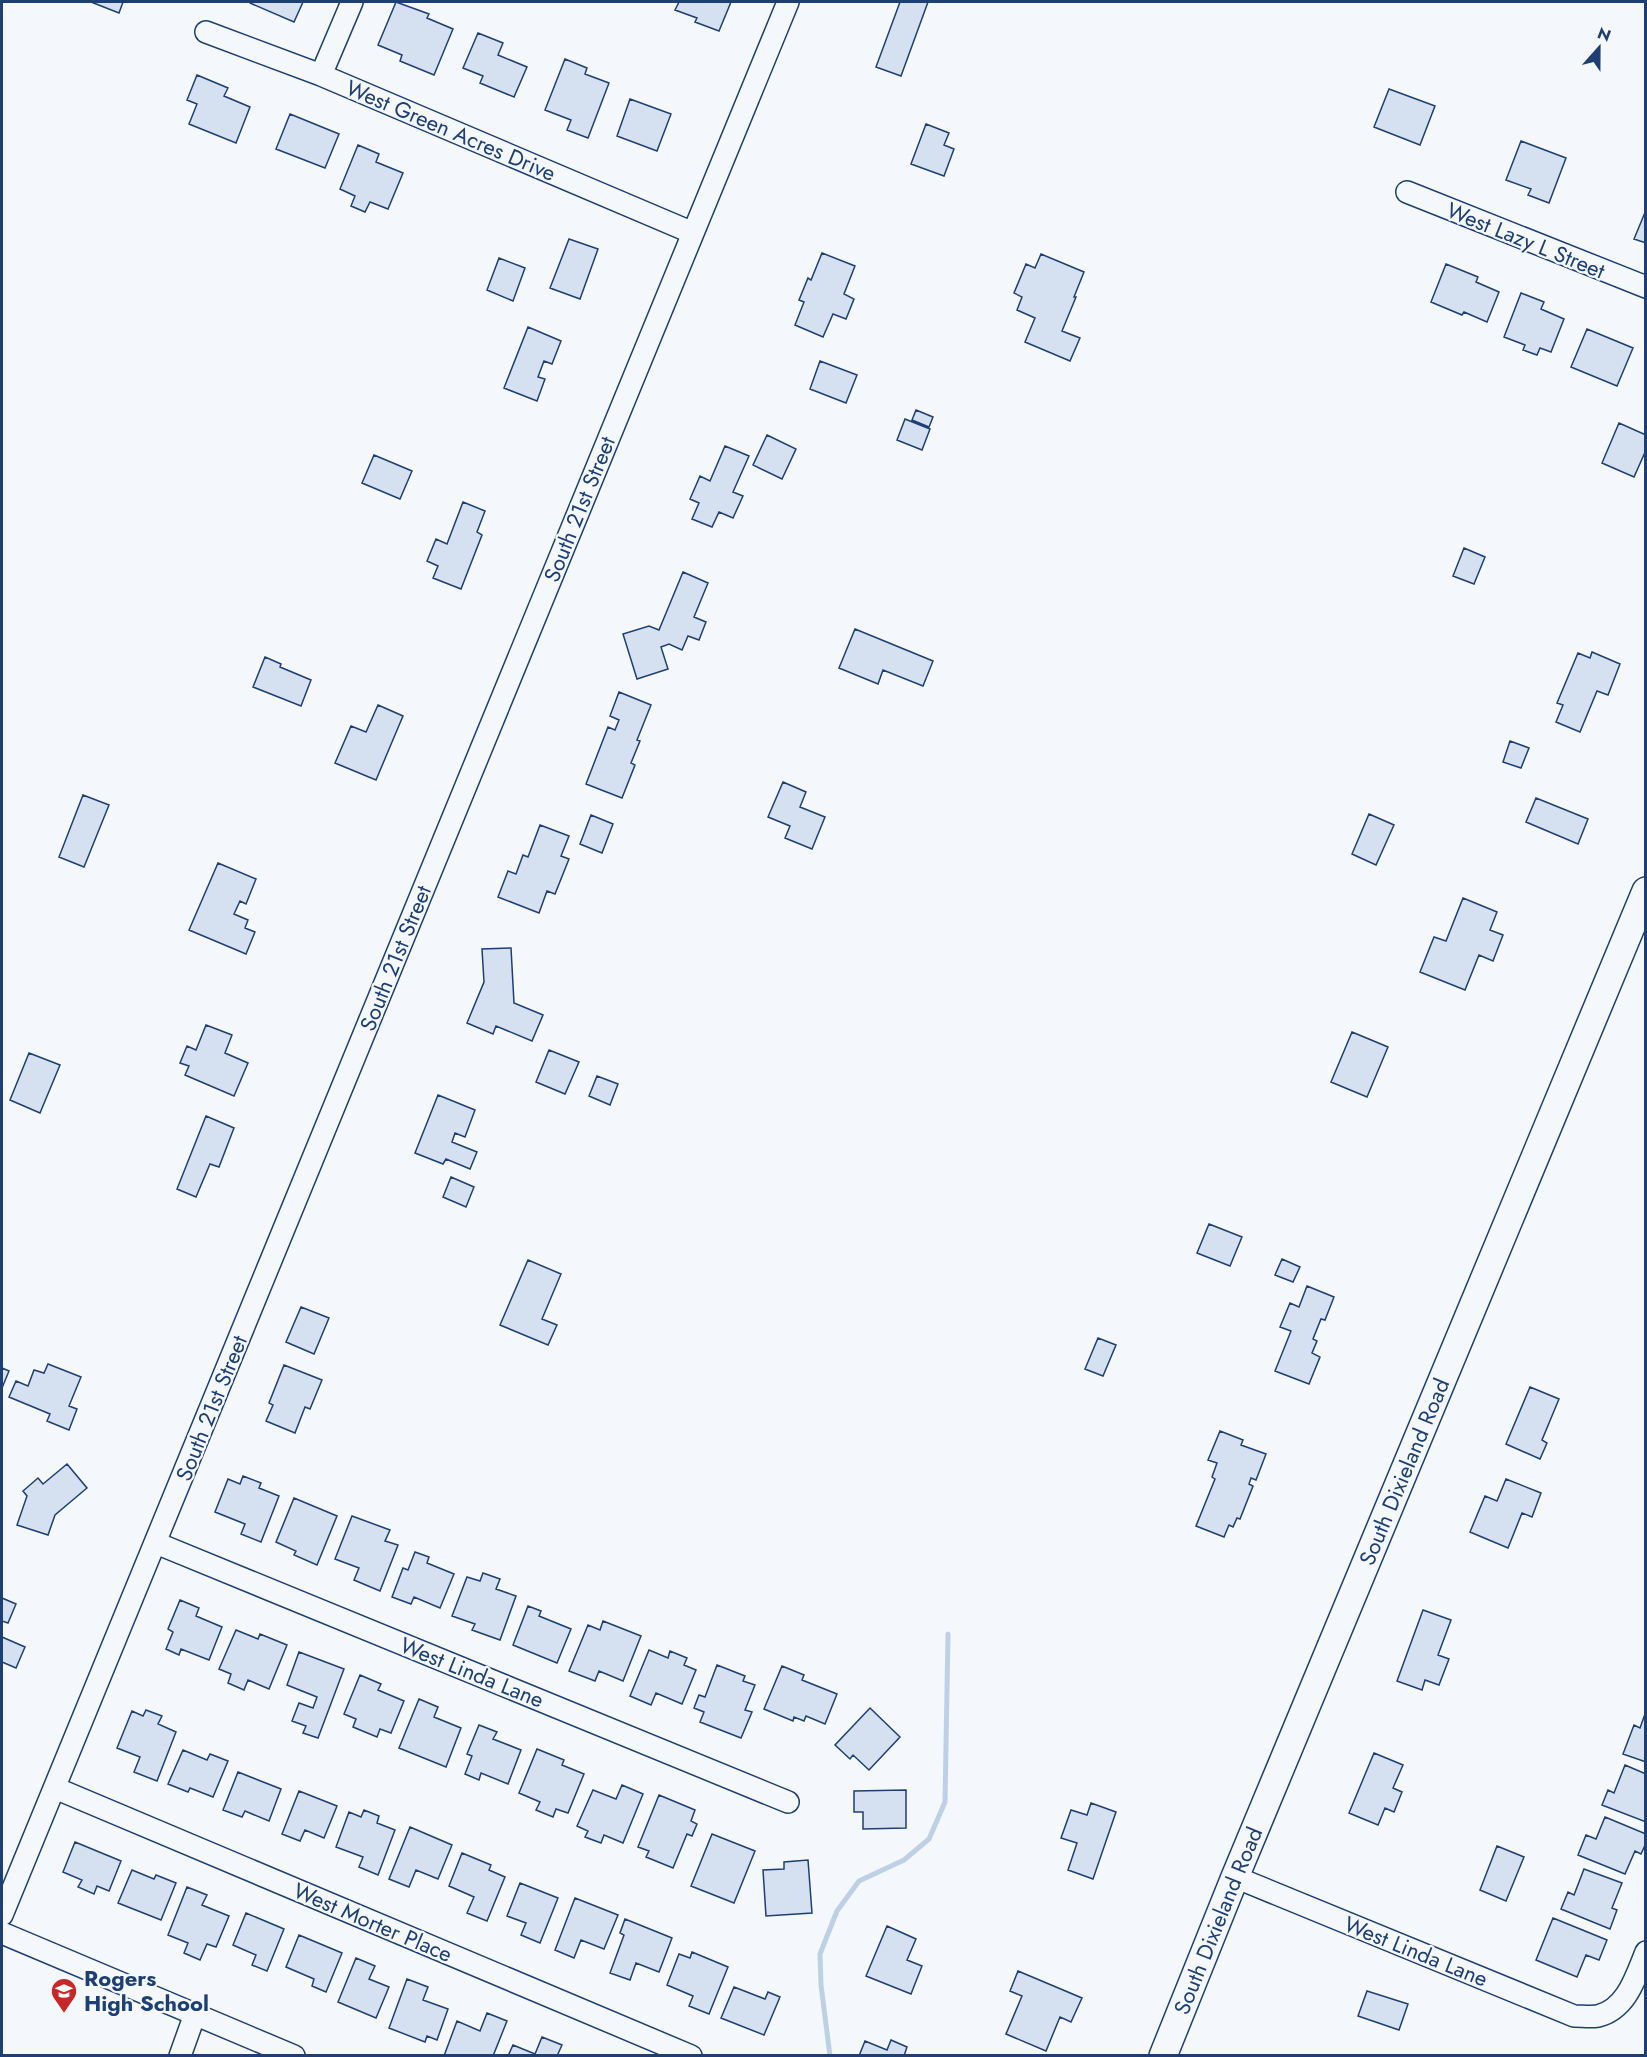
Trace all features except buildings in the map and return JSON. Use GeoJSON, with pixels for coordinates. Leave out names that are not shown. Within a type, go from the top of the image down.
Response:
{"type":"FeatureCollection","features":[{"type":"Feature","properties":{"kind":"main road","name":"South Dixieland Road"},"geometry":{"type":"LineString","coordinates":[[1163,2055],[1646,891]]}},
{"type":"Feature","properties":{"kind":"street"},"geometry":{"type":"LineString","coordinates":[[321,75],[352,2]]}},
{"type":"Feature","properties":{"kind":"street","name":"South 21st Street"},"geometry":{"type":"LineString","coordinates":[[2,1915],[788,2]]}},
{"type":"Feature","properties":{"kind":"street","name":"West Green Acres Drive"},"geometry":{"type":"LineString","coordinates":[[206,32],[321,75],[693,233]]}},
{"type":"Feature","properties":{"kind":"street","name":"West Lazy L Street"},"geometry":{"type":"LineString","coordinates":[[1407,192],[1646,287]]}},
{"type":"Feature","properties":{"kind":"street","name":"West Linda Lane"},"geometry":{"type":"LineString","coordinates":[[156,1543],[788,1802]]}},
{"type":"Feature","properties":{"kind":"street","name":"West Morter Place"},"geometry":{"type":"LineString","coordinates":[[55,1788],[691,2055]]}},
{"type":"Feature","properties":{"kind":"street","name":"West Linda Lane"},"geometry":{"type":"LineString","coordinates":[[1235,1877],[1574,2016],[1599,2016],[1618,2005],[1628,1993],[1646,1952]]}},
{"type":"Feature","properties":{"kind":"street"},"geometry":{"type":"LineString","coordinates":[[2,1933],[294,2055]]}},
{"type":"Feature","properties":{"kind":"street"},"geometry":{"type":"LineString","coordinates":[[180,2055],[195,2014]]}},
{"type":"Feature","properties":{"kind":"waterway"},"geometry":{"type":"LineString","coordinates":[[830,2056],[821,1985],[820,1954],[837,1911],[859,1881],[904,1860],[929,1839],[945,1802],[948,1634]]}},
{"type":"Feature","properties":{"kind":"place","name":"Rogers High School"},"geometry":{"type":"Point","coordinates":[64,2014]}}]}
